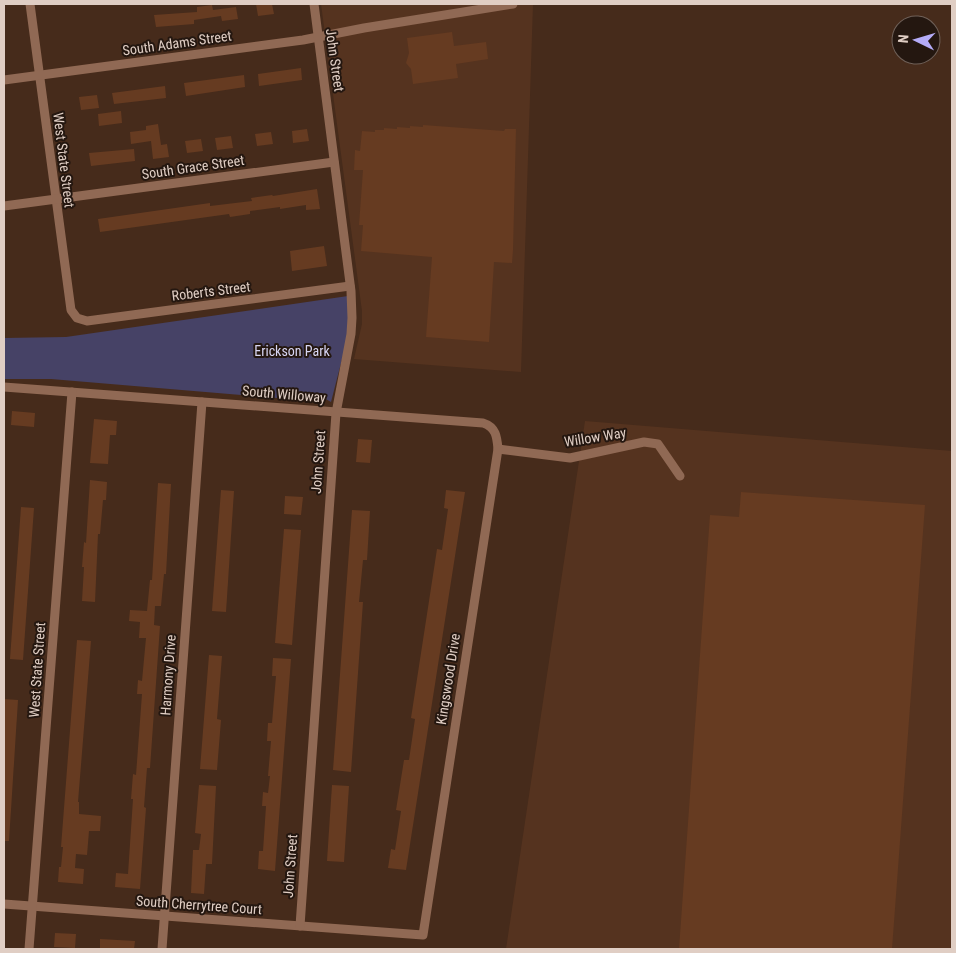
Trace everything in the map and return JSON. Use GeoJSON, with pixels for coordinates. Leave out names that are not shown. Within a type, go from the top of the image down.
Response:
{"type":"FeatureCollection","features":[{"type":"Feature","properties":{"kind":"street","name":"West State Street"},"geometry":{"type":"LineString","coordinates":[[30,4],[71,310],[77,318]]}},
{"type":"Feature","properties":{"kind":"street","name":"John Street"},"geometry":{"type":"LineString","coordinates":[[300,926],[336,412],[351,334],[352,318],[350,286],[314,4]]}},
{"type":"Feature","properties":{"kind":"street","name":"South Adams Street"},"geometry":{"type":"LineString","coordinates":[[4,80],[318,36],[513,4]]}},
{"type":"Feature","properties":{"kind":"street","name":"South Grace Street"},"geometry":{"type":"LineString","coordinates":[[4,206],[334,162]]}},
{"type":"Feature","properties":{"kind":"street","name":"Roberts Street"},"geometry":{"type":"LineString","coordinates":[[77,318],[87,321],[350,286]]}},
{"type":"Feature","properties":{"kind":"street","name":"South Willoway"},"geometry":{"type":"LineString","coordinates":[[4,387],[483,423],[489,425],[492,429]]}},
{"type":"Feature","properties":{"kind":"street","name":"West State Street"},"geometry":{"type":"LineString","coordinates":[[29,949],[72,392]]}},
{"type":"Feature","properties":{"kind":"street","name":"Harmony Drive"},"geometry":{"type":"LineString","coordinates":[[162,949],[202,402]]}},
{"type":"Feature","properties":{"kind":"street","name":"Kingswood Drive"},"geometry":{"type":"LineString","coordinates":[[423,935],[498,449],[497,438],[492,429]]}},
{"type":"Feature","properties":{"kind":"street","name":"Willow Way"},"geometry":{"type":"LineString","coordinates":[[498,449],[570,458],[644,442],[658,444],[680,476]]}},
{"type":"Feature","properties":{"kind":"street","name":"South Cherrytree Court"},"geometry":{"type":"LineString","coordinates":[[4,904],[423,935]]}},
{"type":"Feature","properties":{"kind":"shaded area"},"geometry":{"type":"Polygon","coordinates":[[[321,4],[533,4],[521,372],[354,359],[362,324],[362,311],[321,4]]]}},
{"type":"Feature","properties":{"kind":"shaded area"},"geometry":{"type":"Polygon","coordinates":[[[585,421],[952,451],[952,949],[506,949],[585,421]]]}},
{"type":"Feature","properties":{"kind":"green space","name":"Erickson Park"},"geometry":{"type":"Polygon","coordinates":[[[348,296],[348,336],[331,402],[324,398],[312,401],[51,379],[4,379],[4,338],[66,337],[348,296]]]}},
{"type":"Feature","properties":{"kind":"building"},"geometry":{"type":"Polygon","coordinates":[[[256,4],[272,4],[274,14],[258,16],[256,4]]]}},
{"type":"Feature","properties":{"kind":"building"},"geometry":{"type":"Polygon","coordinates":[[[212,5],[213,10],[236,7],[238,19],[222,21],[221,16],[194,20],[194,24],[156,27],[154,15],[197,12],[197,7],[212,5]]]}},
{"type":"Feature","properties":{"kind":"building"},"geometry":{"type":"Polygon","coordinates":[[[452,32],[454,46],[486,42],[488,59],[456,64],[458,78],[413,84],[411,69],[406,63],[409,53],[407,38],[452,32]]]}},
{"type":"Feature","properties":{"kind":"building"},"geometry":{"type":"Polygon","coordinates":[[[301,68],[302,80],[259,86],[258,74],[301,68]]]}},
{"type":"Feature","properties":{"kind":"building"},"geometry":{"type":"Polygon","coordinates":[[[244,75],[245,87],[186,96],[184,83],[244,75]]]}},
{"type":"Feature","properties":{"kind":"building"},"geometry":{"type":"Polygon","coordinates":[[[165,86],[166,98],[114,104],[112,93],[165,86]]]}},
{"type":"Feature","properties":{"kind":"building"},"geometry":{"type":"Polygon","coordinates":[[[97,95],[99,108],[81,110],[79,97],[97,95]]]}},
{"type":"Feature","properties":{"kind":"building"},"geometry":{"type":"Polygon","coordinates":[[[121,111],[122,123],[99,126],[98,114],[121,111]]]}},
{"type":"Feature","properties":{"kind":"building"},"geometry":{"type":"Polygon","coordinates":[[[158,124],[161,145],[167,144],[169,157],[153,159],[151,141],[131,144],[130,132],[146,130],[146,126],[158,124]]]}},
{"type":"Feature","properties":{"kind":"building"},"geometry":{"type":"Polygon","coordinates":[[[423,125],[504,131],[505,129],[516,129],[512,263],[494,262],[489,342],[426,337],[432,257],[361,251],[363,225],[359,225],[363,170],[354,170],[355,150],[360,151],[362,131],[375,132],[375,130],[384,130],[384,128],[423,127],[423,125]]]}},
{"type":"Feature","properties":{"kind":"building"},"geometry":{"type":"Polygon","coordinates":[[[307,129],[309,141],[293,143],[292,131],[307,129]]]}},
{"type":"Feature","properties":{"kind":"building"},"geometry":{"type":"Polygon","coordinates":[[[271,132],[273,144],[257,146],[255,134],[271,132]]]}},
{"type":"Feature","properties":{"kind":"building"},"geometry":{"type":"Polygon","coordinates":[[[231,136],[233,148],[217,150],[215,138],[231,136]]]}},
{"type":"Feature","properties":{"kind":"building"},"geometry":{"type":"Polygon","coordinates":[[[201,139],[203,151],[187,153],[185,141],[201,139]]]}},
{"type":"Feature","properties":{"kind":"building"},"geometry":{"type":"Polygon","coordinates":[[[134,149],[135,161],[91,166],[89,153],[134,149]]]}},
{"type":"Feature","properties":{"kind":"building"},"geometry":{"type":"Polygon","coordinates":[[[317,189],[320,209],[306,210],[306,205],[280,209],[280,207],[250,211],[250,214],[230,217],[229,214],[100,232],[98,219],[210,203],[210,206],[252,201],[251,198],[317,189]]]}},
{"type":"Feature","properties":{"kind":"building"},"geometry":{"type":"Polygon","coordinates":[[[324,246],[327,266],[292,271],[290,251],[324,246]]]}},
{"type":"Feature","properties":{"kind":"building"},"geometry":{"type":"Polygon","coordinates":[[[12,411],[35,413],[34,427],[11,425],[12,411]]]}},
{"type":"Feature","properties":{"kind":"building"},"geometry":{"type":"Polygon","coordinates":[[[94,419],[117,421],[116,435],[110,435],[108,464],[90,463],[94,419]]]}},
{"type":"Feature","properties":{"kind":"building"},"geometry":{"type":"Polygon","coordinates":[[[358,439],[372,440],[370,463],[356,462],[358,439]]]}},
{"type":"Feature","properties":{"kind":"building"},"geometry":{"type":"Polygon","coordinates":[[[90,480],[107,482],[106,500],[103,500],[100,534],[98,534],[95,602],[82,601],[84,567],[82,567],[84,542],[86,543],[90,480]]]}},
{"type":"Feature","properties":{"kind":"building"},"geometry":{"type":"Polygon","coordinates":[[[158,483],[171,484],[166,574],[164,574],[161,606],[155,606],[154,625],[160,626],[150,768],[147,768],[144,807],[146,808],[140,889],[115,887],[116,873],[128,874],[133,799],[131,799],[133,774],[136,775],[142,694],[137,694],[138,680],[142,681],[146,638],[139,638],[140,622],[129,621],[130,610],[147,611],[150,580],[152,580],[158,483]]]}},
{"type":"Feature","properties":{"kind":"building"},"geometry":{"type":"Polygon","coordinates":[[[221,490],[234,491],[226,612],[212,611],[221,490]]]}},
{"type":"Feature","properties":{"kind":"building"},"geometry":{"type":"Polygon","coordinates":[[[446,490],[465,492],[406,870],[388,868],[391,849],[395,850],[401,811],[396,810],[404,760],[409,760],[415,719],[411,718],[437,549],[442,550],[448,509],[444,508],[446,490]]]}},
{"type":"Feature","properties":{"kind":"building"},"geometry":{"type":"Polygon","coordinates":[[[741,492],[925,505],[892,949],[679,949],[710,515],[739,517],[741,492]]]}},
{"type":"Feature","properties":{"kind":"building"},"geometry":{"type":"Polygon","coordinates":[[[285,496],[303,497],[301,515],[284,514],[285,496]]]}},
{"type":"Feature","properties":{"kind":"building"},"geometry":{"type":"Polygon","coordinates":[[[21,507],[34,508],[23,660],[10,659],[21,507]]]}},
{"type":"Feature","properties":{"kind":"building"},"geometry":{"type":"Polygon","coordinates":[[[352,510],[370,511],[367,560],[363,560],[359,602],[363,602],[351,772],[333,770],[352,510]]]}},
{"type":"Feature","properties":{"kind":"building"},"geometry":{"type":"Polygon","coordinates":[[[284,529],[301,530],[292,645],[275,643],[284,529]]]}},
{"type":"Feature","properties":{"kind":"building"},"geometry":{"type":"Polygon","coordinates":[[[77,640],[91,641],[78,802],[79,814],[101,816],[100,831],[89,831],[87,855],[76,854],[75,868],[84,869],[83,884],[58,882],[63,847],[61,847],[77,640]]]}},
{"type":"Feature","properties":{"kind":"building"},"geometry":{"type":"Polygon","coordinates":[[[209,655],[222,656],[217,719],[221,720],[217,770],[200,769],[209,655]]]}},
{"type":"Feature","properties":{"kind":"building"},"geometry":{"type":"Polygon","coordinates":[[[273,658],[291,659],[275,871],[258,869],[259,851],[263,851],[266,806],[262,806],[263,792],[268,793],[270,776],[268,776],[271,741],[267,741],[268,723],[272,723],[276,676],[272,676],[273,658]]]}},
{"type":"Feature","properties":{"kind":"building"},"geometry":{"type":"Polygon","coordinates":[[[4,699],[18,700],[9,841],[4,841],[4,699]]]}},
{"type":"Feature","properties":{"kind":"building"},"geometry":{"type":"Polygon","coordinates":[[[199,785],[216,786],[212,864],[206,864],[204,894],[191,893],[193,850],[199,850],[201,834],[195,833],[199,785]]]}},
{"type":"Feature","properties":{"kind":"building"},"geometry":{"type":"Polygon","coordinates":[[[332,785],[349,786],[344,862],[327,861],[332,785]]]}},
{"type":"Feature","properties":{"kind":"building"},"geometry":{"type":"Polygon","coordinates":[[[55,933],[76,934],[75,948],[54,947],[55,933]]]}},
{"type":"Feature","properties":{"kind":"building"},"geometry":{"type":"Polygon","coordinates":[[[100,939],[135,941],[134,949],[100,949],[100,939]]]}}]}
